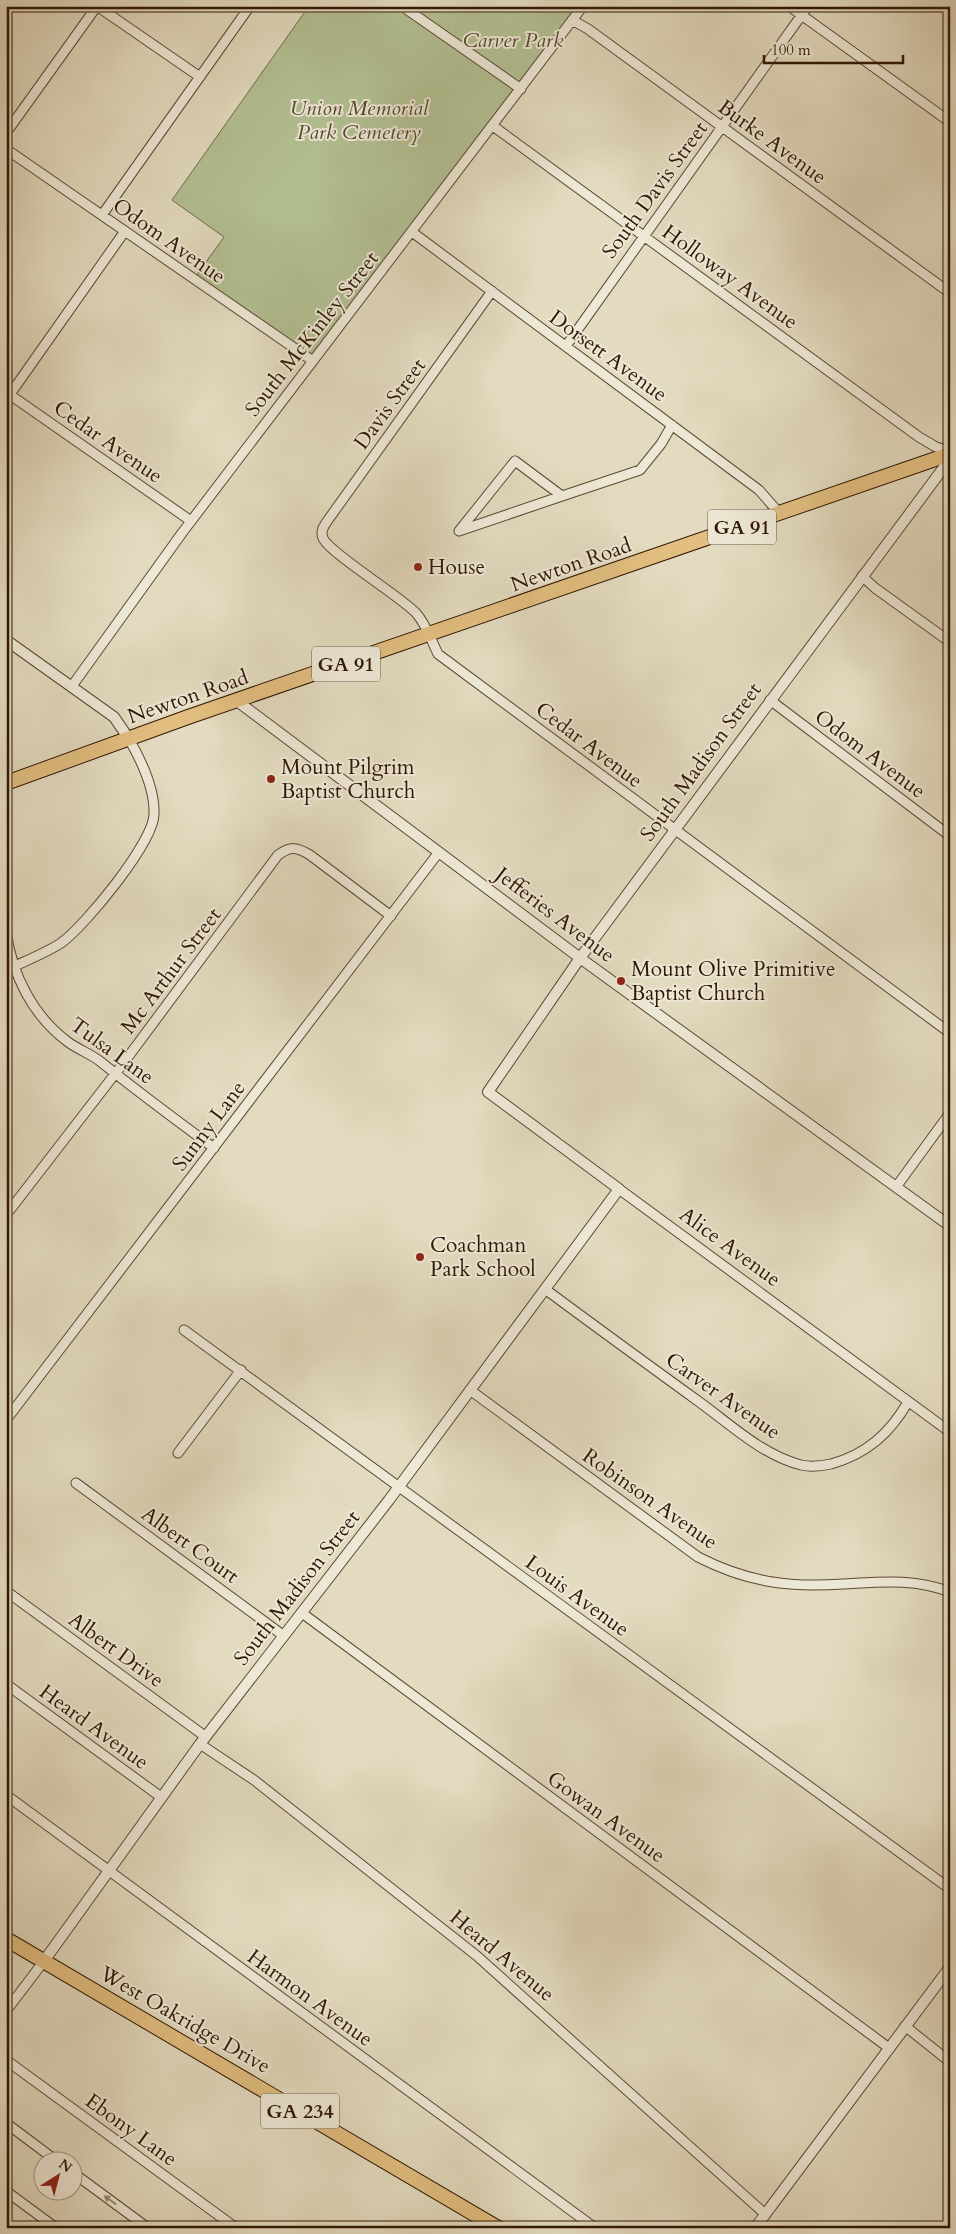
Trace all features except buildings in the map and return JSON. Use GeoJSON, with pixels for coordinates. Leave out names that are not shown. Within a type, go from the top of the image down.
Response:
{"type":"FeatureCollection","features":[{"type":"Feature","properties":{"kind":"main road","name":"Newton Road"},"geometry":{"type":"LineString","coordinates":[[6,782],[428,634],[780,514],[950,453]]}},
{"type":"Feature","properties":{"kind":"main road","name":"West Oakridge Drive"},"geometry":{"type":"LineString","coordinates":[[6,1939],[498,2228]]}},
{"type":"Feature","properties":{"kind":"street"},"geometry":{"type":"LineString","coordinates":[[6,133],[97,6],[200,77]]}},
{"type":"Feature","properties":{"kind":"street"},"geometry":{"type":"LineString","coordinates":[[102,215],[250,6]]}},
{"type":"Feature","properties":{"kind":"street"},"geometry":{"type":"LineString","coordinates":[[402,6],[521,89]]}},
{"type":"Feature","properties":{"kind":"street","name":"South McKinley Street"},"geometry":{"type":"LineString","coordinates":[[72,686],[191,521],[583,6]]}},
{"type":"Feature","properties":{"kind":"street"},"geometry":{"type":"LineString","coordinates":[[790,6],[950,122]]}},
{"type":"Feature","properties":{"kind":"street","name":"South Davis Street"},"geometry":{"type":"LineString","coordinates":[[566,346],[808,6]]}},
{"type":"Feature","properties":{"kind":"street","name":"Burke Avenue"},"geometry":{"type":"LineString","coordinates":[[572,20],[588,29],[950,294]]}},
{"type":"Feature","properties":{"kind":"street","name":"Holloway Avenue"},"geometry":{"type":"LineString","coordinates":[[493,126],[919,437],[950,453]]}},
{"type":"Feature","properties":{"kind":"street","name":"Odom Avenue"},"geometry":{"type":"LineString","coordinates":[[6,150],[125,230],[312,361]]}},
{"type":"Feature","properties":{"kind":"street"},"geometry":{"type":"LineString","coordinates":[[8,395],[125,230]]}},
{"type":"Feature","properties":{"kind":"street","name":"Dorsett Avenue"},"geometry":{"type":"LineString","coordinates":[[412,232],[760,490],[780,514]]}},
{"type":"Feature","properties":{"kind":"street","name":"Davis Street"},"geometry":{"type":"LineString","coordinates":[[323,539],[322,530],[328,520],[492,291]]}},
{"type":"Feature","properties":{"kind":"street","name":"Cedar Avenue"},"geometry":{"type":"LineString","coordinates":[[8,395],[191,521]]}},
{"type":"Feature","properties":{"kind":"street"},"geometry":{"type":"LineString","coordinates":[[562,496],[515,460],[459,531],[640,470],[661,444],[672,424]]}},
{"type":"Feature","properties":{"kind":"street","name":"South Madison Street"},"geometry":{"type":"LineString","coordinates":[[488,1092],[580,958],[950,459]]}},
{"type":"Feature","properties":{"kind":"street","name":"Cedar Avenue"},"geometry":{"type":"LineString","coordinates":[[323,539],[334,550],[400,599],[418,615],[438,654],[950,1033]]}},
{"type":"Feature","properties":{"kind":"street"},"geometry":{"type":"LineString","coordinates":[[862,576],[875,588],[950,642]]}},
{"type":"Feature","properties":{"kind":"street"},"geometry":{"type":"LineString","coordinates":[[6,640],[114,717],[141,760],[154,814],[149,833],[95,910],[76,931],[45,953],[10,968]]}},
{"type":"Feature","properties":{"kind":"street","name":"Odom Avenue"},"geometry":{"type":"LineString","coordinates":[[770,700],[950,836]]}},
{"type":"Feature","properties":{"kind":"street","name":"Jefferies Avenue"},"geometry":{"type":"LineString","coordinates":[[237,701],[580,958],[950,1226]]}},
{"type":"Feature","properties":{"kind":"street","name":"Mc Arthur Street"},"geometry":{"type":"LineString","coordinates":[[6,1215],[115,1074],[278,856],[288,848],[300,848],[391,916]]}},
{"type":"Feature","properties":{"kind":"street","name":"Sunny Lane"},"geometry":{"type":"LineString","coordinates":[[6,1420],[439,852]]}},
{"type":"Feature","properties":{"kind":"street","name":"Tulsa Lane"},"geometry":{"type":"LineString","coordinates":[[6,932],[10,968],[45,1022],[69,1043],[97,1060],[214,1148]]}},
{"type":"Feature","properties":{"kind":"street","name":"Alice Avenue"},"geometry":{"type":"LineString","coordinates":[[488,1092],[950,1432]]}},
{"type":"Feature","properties":{"kind":"street"},"geometry":{"type":"LineString","coordinates":[[896,1187],[950,1113]]}},
{"type":"Feature","properties":{"kind":"street","name":"South Madison Street"},"geometry":{"type":"LineString","coordinates":[[6,2011],[109,1872],[161,1797],[398,1487],[619,1189]]}},
{"type":"Feature","properties":{"kind":"street","name":"Carver Avenue"},"geometry":{"type":"LineString","coordinates":[[545,1289],[760,1447],[802,1465],[827,1465],[859,1454],[872,1446],[886,1432],[900,1416],[908,1402]]}},
{"type":"Feature","properties":{"kind":"street","name":"Louis Avenue"},"geometry":{"type":"LineString","coordinates":[[184,1330],[950,1890]]}},
{"type":"Feature","properties":{"kind":"street"},"geometry":{"type":"LineString","coordinates":[[178,1453],[241,1370]]}},
{"type":"Feature","properties":{"kind":"street","name":"Robinson Avenue"},"geometry":{"type":"LineString","coordinates":[[470,1390],[648,1522],[698,1557],[725,1570],[751,1579],[794,1584],[896,1581],[928,1585],[950,1592]]}},
{"type":"Feature","properties":{"kind":"street","name":"Albert Court"},"geometry":{"type":"LineString","coordinates":[[76,1483],[284,1636]]}},
{"type":"Feature","properties":{"kind":"street","name":"Albert Drive"},"geometry":{"type":"LineString","coordinates":[[6,1591],[203,1741]]}},
{"type":"Feature","properties":{"kind":"street","name":"Gowan Avenue"},"geometry":{"type":"LineString","coordinates":[[302,1613],[889,2048]]}},
{"type":"Feature","properties":{"kind":"street","name":"Heard Avenue"},"geometry":{"type":"LineString","coordinates":[[6,1684],[161,1797]]}},
{"type":"Feature","properties":{"kind":"street","name":"Heard Avenue"},"geometry":{"type":"LineString","coordinates":[[203,1741],[477,1956],[765,2214]]}},
{"type":"Feature","properties":{"kind":"street","name":"Harmon Avenue"},"geometry":{"type":"LineString","coordinates":[[6,1796],[594,2228]]}},
{"type":"Feature","properties":{"kind":"street"},"geometry":{"type":"LineString","coordinates":[[755,2228],[950,1966]]}},
{"type":"Feature","properties":{"kind":"street"},"geometry":{"type":"LineString","coordinates":[[905,2026],[950,2062]]}},
{"type":"Feature","properties":{"kind":"street","name":"Ebony Lane"},"geometry":{"type":"LineString","coordinates":[[7,2063],[236,2228]]}},
{"type":"Feature","properties":{"kind":"street"},"geometry":{"type":"LineString","coordinates":[[6,2123],[45,2152]]}},
{"type":"Feature","properties":{"kind":"street"},"geometry":{"type":"LineString","coordinates":[[82,2179],[148,2228]]}},
{"type":"Feature","properties":{"kind":"street"},"geometry":{"type":"LineString","coordinates":[[6,2191],[56,2228]]}},
{"type":"Feature","properties":{"kind":"green space","name":"Union Memorial Park Cemetery"},"geometry":{"type":"Polygon","coordinates":[[[309,6],[396,6],[516,90],[312,357],[196,276],[224,237],[172,200],[309,6]]]}},
{"type":"Feature","properties":{"kind":"green space","name":"Carver Park"},"geometry":{"type":"Polygon","coordinates":[[[408,6],[580,6],[520,85],[408,6]]]}},
{"type":"Feature","properties":{"kind":"place","name":"House"},"geometry":{"type":"Point","coordinates":[418,567]}},
{"type":"Feature","properties":{"kind":"place","name":"Mount Pilgrim Baptist Church"},"geometry":{"type":"Point","coordinates":[271,779]}},
{"type":"Feature","properties":{"kind":"place","name":"Mount Olive Primitive Baptist Church"},"geometry":{"type":"Point","coordinates":[621,981]}},
{"type":"Feature","properties":{"kind":"place","name":"Coachman Park School"},"geometry":{"type":"Point","coordinates":[420,1257]}}]}
